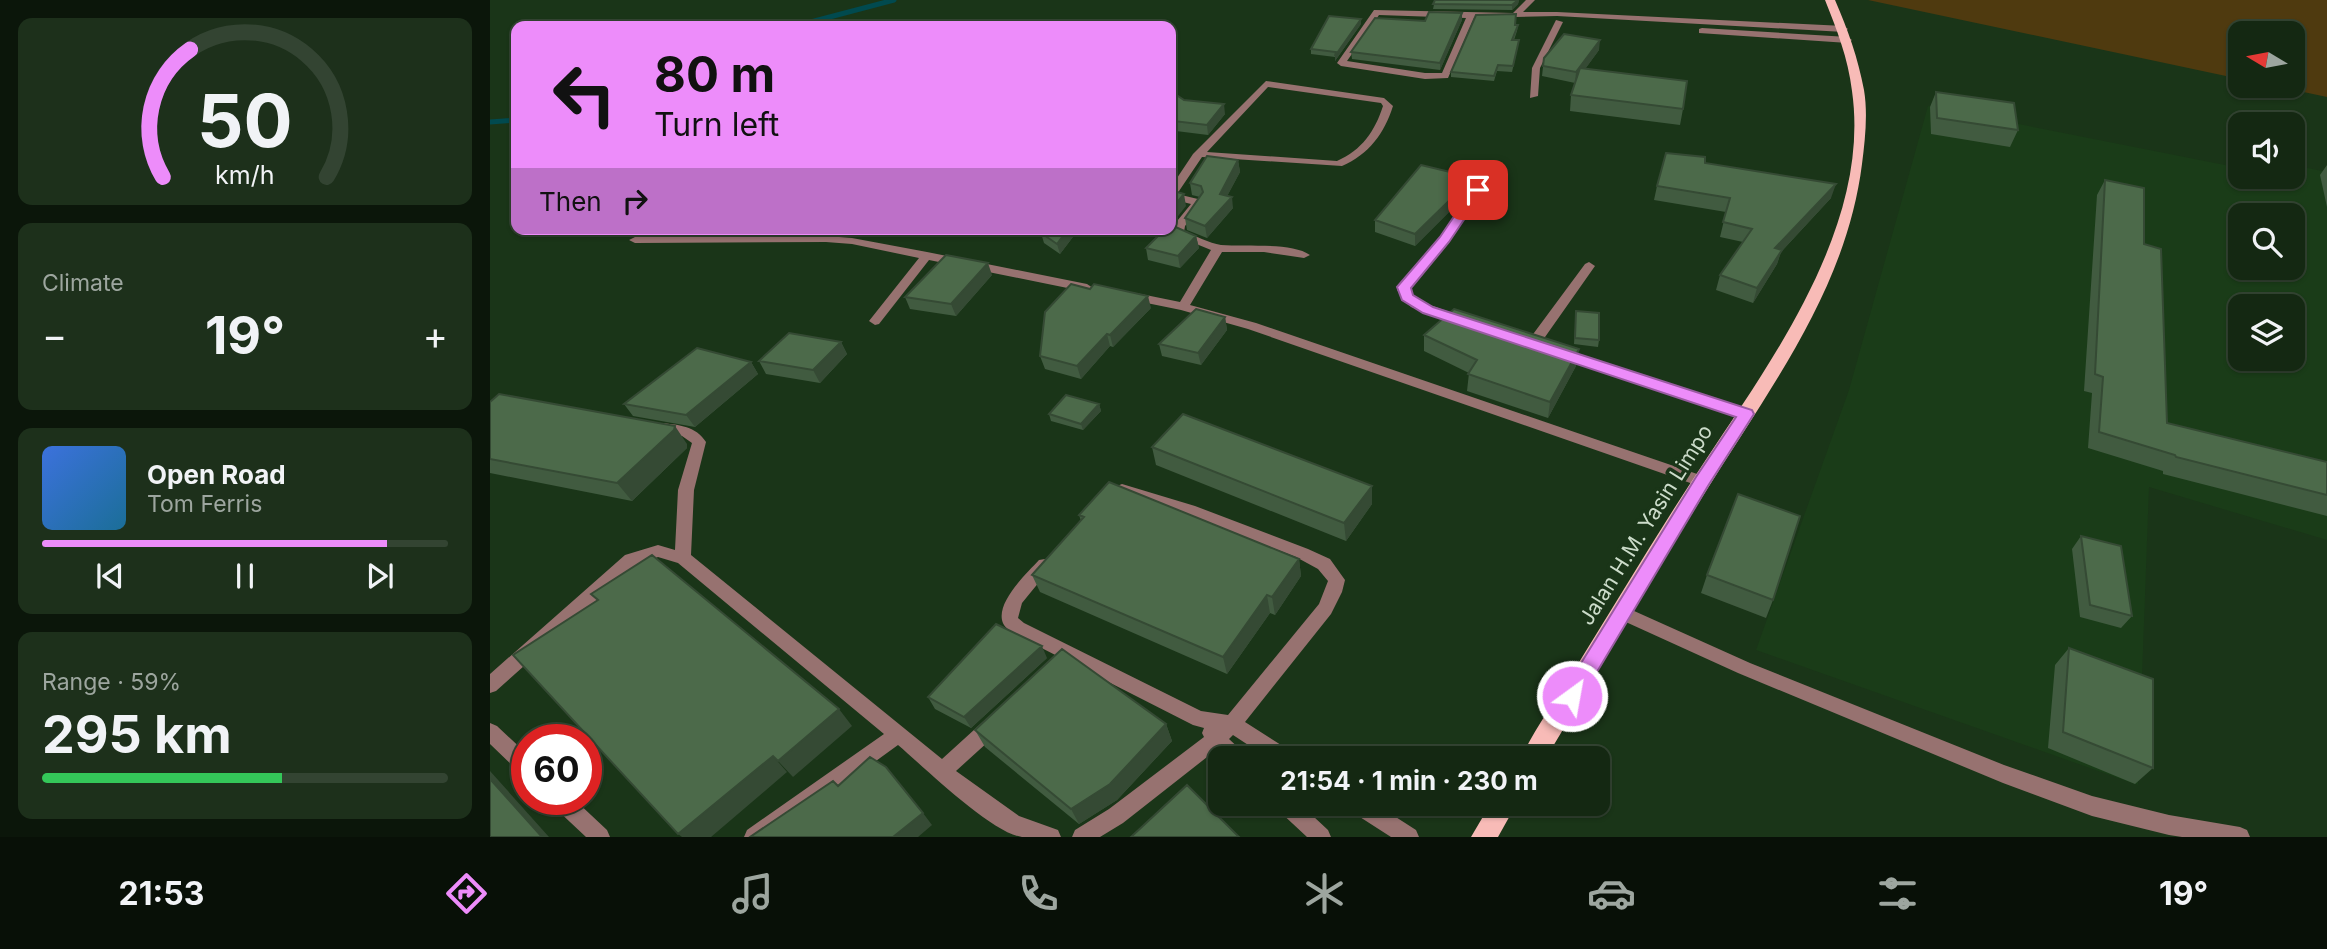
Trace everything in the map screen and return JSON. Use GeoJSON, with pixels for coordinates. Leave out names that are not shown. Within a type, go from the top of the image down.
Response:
{"type":"FeatureCollection","features":[{"type":"Feature","properties":{"kind":"main road","name":"Jalan H.M. Yasin Limpo"},"geometry":{"type":"LineString","coordinates":[[1540,746],[1807,315],[1831,264],[1845,222],[1857,169],[1861,129],[1860,95],[1846,34],[1830,0]]}},
{"type":"Feature","properties":{"kind":"main road"},"geometry":{"type":"LineString","coordinates":[[1484,837],[1497,816]]}},
{"type":"Feature","properties":{"kind":"street"},"geometry":{"type":"LineString","coordinates":[[1514,16],[1531,0]]}},
{"type":"Feature","properties":{"kind":"street"},"geometry":{"type":"LineString","coordinates":[[1471,16],[1447,73],[1441,77],[1341,62],[1377,12],[1471,16],[1570,15],[1846,34]]}},
{"type":"Feature","properties":{"kind":"street"},"geometry":{"type":"LineString","coordinates":[[1538,16],[1559,22],[1846,34]]}},
{"type":"Feature","properties":{"kind":"street"},"geometry":{"type":"LineString","coordinates":[[1533,96],[1536,68],[1559,22]]}},
{"type":"Feature","properties":{"kind":"street"},"geometry":{"type":"LineString","coordinates":[[1176,189],[1199,155],[1266,84],[1384,101],[1388,106],[1367,148],[1338,164],[1199,155]]}},
{"type":"Feature","properties":{"kind":"street"},"geometry":{"type":"LineString","coordinates":[[1475,325],[1422,307],[1407,298],[1403,290],[1444,240],[1478,190]]}},
{"type":"Feature","properties":{"kind":"street"},"geometry":{"type":"LineString","coordinates":[[1176,197],[1198,202],[1179,226],[1178,234],[1218,248],[1264,248],[1304,255]]}},
{"type":"Feature","properties":{"kind":"street"},"geometry":{"type":"LineString","coordinates":[[635,240],[826,239],[884,246],[1098,290]]}},
{"type":"Feature","properties":{"kind":"street"},"geometry":{"type":"LineString","coordinates":[[1183,307],[1218,248]]}},
{"type":"Feature","properties":{"kind":"street"},"geometry":{"type":"LineString","coordinates":[[875,320],[927,255]]}},
{"type":"Feature","properties":{"kind":"street"},"geometry":{"type":"LineString","coordinates":[[1589,266],[1527,342],[1746,414]]}},
{"type":"Feature","properties":{"kind":"street"},"geometry":{"type":"LineString","coordinates":[[1122,295],[1183,307],[1252,326],[1702,481]]}},
{"type":"Feature","properties":{"kind":"street"},"geometry":{"type":"LineString","coordinates":[[648,426],[689,433],[697,437],[699,442],[686,490],[683,558]]}},
{"type":"Feature","properties":{"kind":"street"},"geometry":{"type":"LineString","coordinates":[[1082,837],[1116,816],[1232,724],[1325,609],[1334,592],[1336,575],[1324,564],[1302,553],[1190,510],[1127,490],[1109,492]]}},
{"type":"Feature","properties":{"kind":"street"},"geometry":{"type":"LineString","coordinates":[[490,685],[631,560],[657,551],[683,558],[982,803],[1024,830],[1051,837]]}},
{"type":"Feature","properties":{"kind":"street"},"geometry":{"type":"LineString","coordinates":[[1051,557],[1019,596],[1009,613],[1010,621],[1199,719],[1232,724],[1266,746]]}},
{"type":"Feature","properties":{"kind":"street"},"geometry":{"type":"LineString","coordinates":[[1623,613],[1744,668],[2003,774],[2092,806],[2169,825],[2240,837]]}},
{"type":"Feature","properties":{"kind":"street"},"geometry":{"type":"LineString","coordinates":[[1051,670],[1070,652]]}},
{"type":"Feature","properties":{"kind":"street"},"geometry":{"type":"LineString","coordinates":[[944,770],[1002,716]]}},
{"type":"Feature","properties":{"kind":"street"},"geometry":{"type":"LineString","coordinates":[[1199,719],[1223,746]]}},
{"type":"Feature","properties":{"kind":"street"},"geometry":{"type":"LineString","coordinates":[[490,732],[511,752]]}},
{"type":"Feature","properties":{"kind":"street"},"geometry":{"type":"LineString","coordinates":[[754,837],[899,734]]}},
{"type":"Feature","properties":{"kind":"street"},"geometry":{"type":"LineString","coordinates":[[577,815],[600,837]]}},
{"type":"Feature","properties":{"kind":"street"},"geometry":{"type":"LineString","coordinates":[[1299,816],[1321,837]]}},
{"type":"Feature","properties":{"kind":"street"},"geometry":{"type":"LineString","coordinates":[[1376,816],[1409,837]]}},
{"type":"Feature","properties":{"kind":"shaded area"},"geometry":{"type":"Polygon","coordinates":[[[1868,0],[2327,0],[2327,97],[2305,92],[2305,21],[2228,21],[2228,76],[1868,0]]]}},
{"type":"Feature","properties":{"kind":"shaded area"},"geometry":{"type":"Polygon","coordinates":[[[1928,106],[2228,166],[2228,189],[2305,189],[2305,167],[2327,172],[2327,540],[2149,487],[2138,785],[1756,650],[1849,390],[1928,106]]]}},
{"type":"Feature","properties":{"kind":"building"},"geometry":{"type":"Polygon","coordinates":[[[1435,0],[1518,0],[1512,5],[1433,4],[1435,0]]]}},
{"type":"Feature","properties":{"kind":"building"},"geometry":{"type":"Polygon","coordinates":[[[1429,12],[1462,13],[1440,63],[1351,52],[1375,18],[1425,21],[1429,12]]]}},
{"type":"Feature","properties":{"kind":"building"},"geometry":{"type":"Polygon","coordinates":[[[1516,14],[1515,25],[1518,25],[1512,40],[1519,40],[1513,66],[1498,65],[1494,76],[1451,72],[1476,15],[1516,14]]]}},
{"type":"Feature","properties":{"kind":"building"},"geometry":{"type":"Polygon","coordinates":[[[1329,16],[1361,19],[1335,56],[1336,52],[1311,49],[1329,16]]]}},
{"type":"Feature","properties":{"kind":"building"},"geometry":{"type":"Polygon","coordinates":[[[1564,34],[1600,40],[1576,72],[1543,66],[1544,58],[1564,34]]]}},
{"type":"Feature","properties":{"kind":"building"},"geometry":{"type":"Polygon","coordinates":[[[1580,68],[1687,81],[1683,109],[1571,95],[1580,68]]]}},
{"type":"Feature","properties":{"kind":"building"},"geometry":{"type":"Polygon","coordinates":[[[1936,92],[2014,103],[2018,130],[1937,118],[1936,92]]]}},
{"type":"Feature","properties":{"kind":"building"},"geometry":{"type":"Polygon","coordinates":[[[1176,95],[1184,100],[1224,104],[1207,125],[1176,121],[1176,95]]]}},
{"type":"Feature","properties":{"kind":"building"},"geometry":{"type":"Polygon","coordinates":[[[1666,153],[1705,157],[1705,163],[1836,184],[1775,248],[1782,250],[1757,288],[1720,275],[1752,229],[1723,222],[1730,198],[1657,186],[1666,153]]]}},
{"type":"Feature","properties":{"kind":"building"},"geometry":{"type":"Polygon","coordinates":[[[1207,156],[1238,160],[1220,194],[1232,197],[1205,226],[1185,218],[1203,192],[1201,186],[1190,183],[1207,156]]]}},
{"type":"Feature","properties":{"kind":"building"},"geometry":{"type":"Polygon","coordinates":[[[1421,165],[1467,176],[1453,192],[1457,193],[1415,234],[1375,220],[1421,165]]]}},
{"type":"Feature","properties":{"kind":"building"},"geometry":{"type":"Polygon","coordinates":[[[2105,180],[2144,188],[2144,244],[2161,249],[2167,423],[2327,462],[2327,495],[2176,457],[2099,432],[2103,377],[2095,374],[2105,180]]]}},
{"type":"Feature","properties":{"kind":"building"},"geometry":{"type":"Polygon","coordinates":[[[1176,192],[1184,194],[1176,204],[1176,192]]]}},
{"type":"Feature","properties":{"kind":"building"},"geometry":{"type":"Polygon","coordinates":[[[1176,227],[1196,236],[1178,256],[1146,248],[1159,235],[1176,235],[1176,227]]]}},
{"type":"Feature","properties":{"kind":"building"},"geometry":{"type":"Polygon","coordinates":[[[1044,235],[1064,235],[1057,244],[1044,235]]]}},
{"type":"Feature","properties":{"kind":"building"},"geometry":{"type":"Polygon","coordinates":[[[946,255],[988,263],[951,304],[905,297],[946,255]]]}},
{"type":"Feature","properties":{"kind":"building"},"geometry":{"type":"Polygon","coordinates":[[[1071,284],[1090,289],[1094,284],[1148,296],[1077,366],[1040,356],[1045,312],[1071,284]]]}},
{"type":"Feature","properties":{"kind":"building"},"geometry":{"type":"Polygon","coordinates":[[[1196,309],[1225,317],[1198,353],[1159,344],[1196,309]]]}},
{"type":"Feature","properties":{"kind":"building"},"geometry":{"type":"Polygon","coordinates":[[[1454,309],[1579,349],[1550,402],[1468,374],[1477,360],[1424,335],[1454,309]]]}},
{"type":"Feature","properties":{"kind":"building"},"geometry":{"type":"Polygon","coordinates":[[[1576,311],[1599,313],[1599,340],[1575,338],[1576,311]]]}},
{"type":"Feature","properties":{"kind":"building"},"geometry":{"type":"Polygon","coordinates":[[[789,333],[841,342],[813,370],[759,361],[789,333]]]}},
{"type":"Feature","properties":{"kind":"building"},"geometry":{"type":"Polygon","coordinates":[[[697,348],[751,362],[686,415],[624,404],[697,348]]]}},
{"type":"Feature","properties":{"kind":"building"},"geometry":{"type":"Polygon","coordinates":[[[499,394],[675,426],[674,430],[617,483],[490,459],[490,402],[499,394]]]}},
{"type":"Feature","properties":{"kind":"building"},"geometry":{"type":"Polygon","coordinates":[[[1066,395],[1099,404],[1081,424],[1049,414],[1066,395]]]}},
{"type":"Feature","properties":{"kind":"building"},"geometry":{"type":"Polygon","coordinates":[[[1183,414],[1372,486],[1344,523],[1152,447],[1183,414]]]}},
{"type":"Feature","properties":{"kind":"building"},"geometry":{"type":"Polygon","coordinates":[[[1109,482],[1299,559],[1272,597],[1267,595],[1223,657],[1032,575],[1084,517],[1079,515],[1109,482]]]}},
{"type":"Feature","properties":{"kind":"building"},"geometry":{"type":"Polygon","coordinates":[[[1738,494],[1800,516],[1773,600],[1707,575],[1738,494]]]}},
{"type":"Feature","properties":{"kind":"building"},"geometry":{"type":"Polygon","coordinates":[[[2081,536],[2121,546],[2132,616],[2090,605],[2081,536]]]}},
{"type":"Feature","properties":{"kind":"building"},"geometry":{"type":"Polygon","coordinates":[[[652,555],[839,709],[778,761],[773,756],[678,834],[602,752],[602,724],[577,724],[513,655],[598,600],[591,594],[652,555]]]}},
{"type":"Feature","properties":{"kind":"building"},"geometry":{"type":"Polygon","coordinates":[[[996,624],[1042,646],[964,717],[928,697],[996,624]]]}},
{"type":"Feature","properties":{"kind":"building"},"geometry":{"type":"Polygon","coordinates":[[[2069,648],[2153,679],[2153,768],[2063,732],[2069,648]]]}},
{"type":"Feature","properties":{"kind":"building"},"geometry":{"type":"Polygon","coordinates":[[[1062,649],[1166,724],[1110,784],[1071,809],[975,730],[1062,649]]]}},
{"type":"Feature","properties":{"kind":"building"},"geometry":{"type":"Polygon","coordinates":[[[870,757],[886,767],[923,813],[893,837],[750,837],[833,781],[838,786],[870,757]]]}},
{"type":"Feature","properties":{"kind":"building"},"geometry":{"type":"Polygon","coordinates":[[[490,779],[511,802],[511,815],[522,815],[542,837],[490,837],[490,779]]]}},
{"type":"Feature","properties":{"kind":"building"},"geometry":{"type":"Polygon","coordinates":[[[1187,785],[1208,806],[1208,816],[1218,816],[1239,837],[1131,837],[1187,785]]]}},
{"type":"Feature","properties":{"kind":"waterway"},"geometry":{"type":"LineString","coordinates":[[814,21],[894,0]]}},
{"type":"Feature","properties":{"kind":"waterway"},"geometry":{"type":"LineString","coordinates":[[490,122],[511,120]]}},
{"type":"Feature","properties":{"kind":"route"},"geometry":{"type":"LineString","coordinates":[[1478,190],[1444,240],[1404,287],[1407,298],[1428,310],[1746,414],[1702,481],[1572,696]]}}]}
